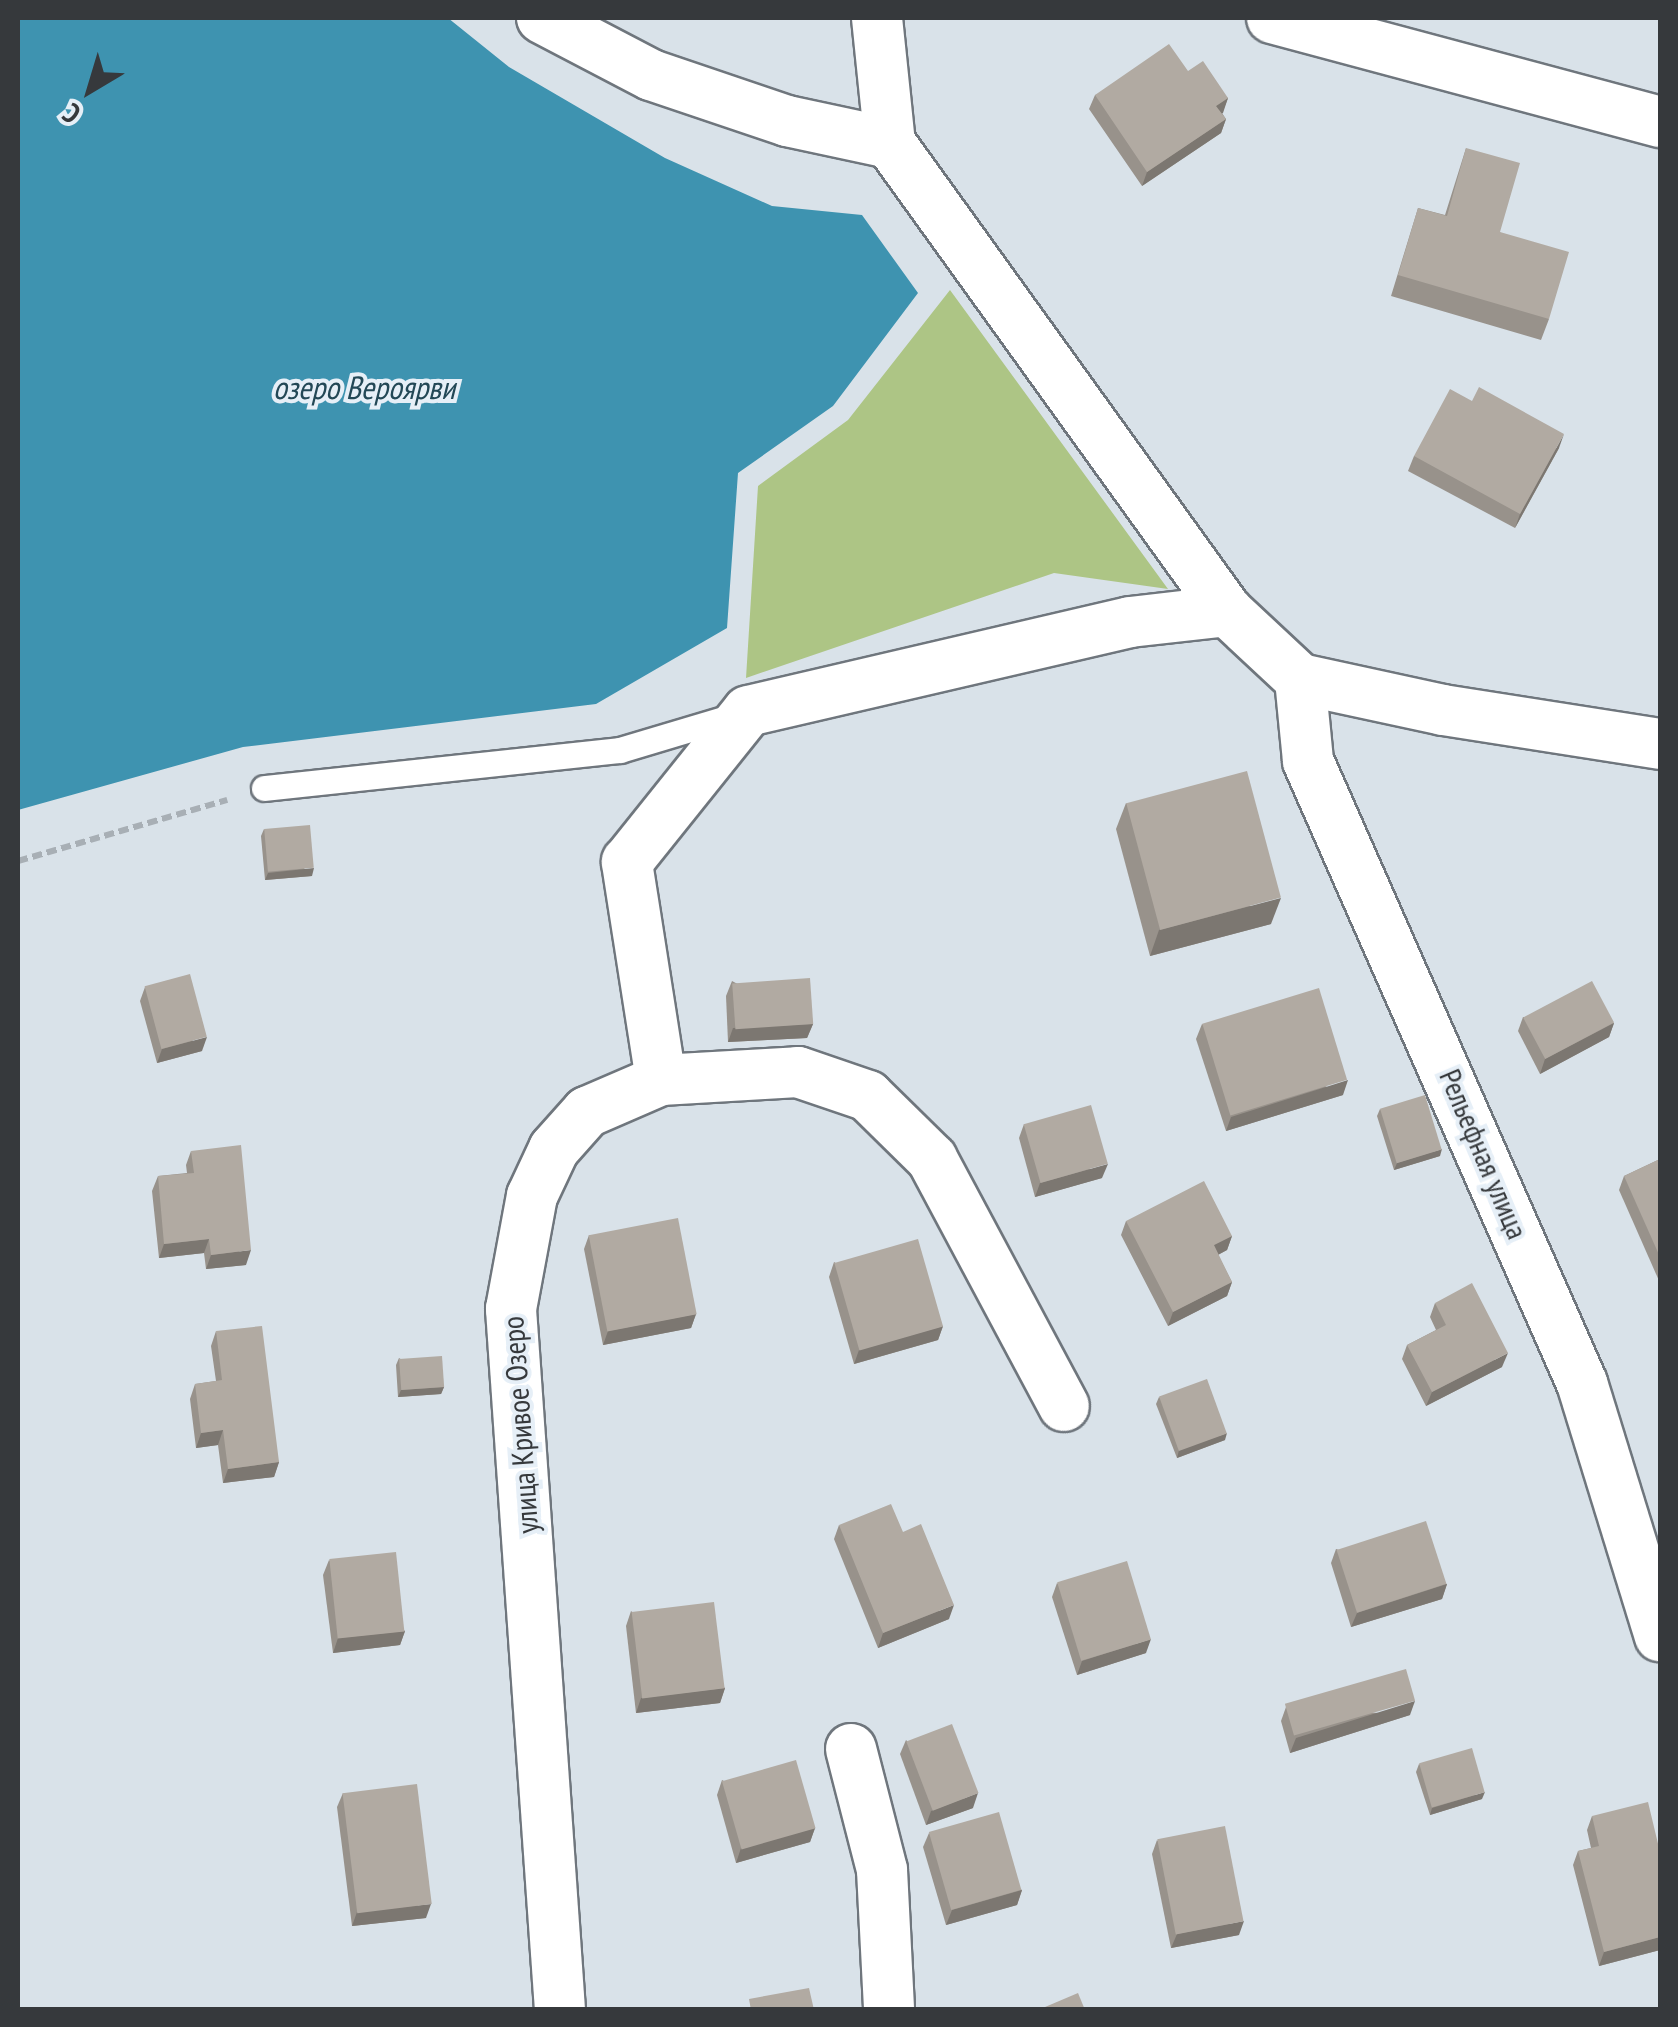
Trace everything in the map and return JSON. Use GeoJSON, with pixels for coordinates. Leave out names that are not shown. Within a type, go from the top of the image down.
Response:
{"type":"FeatureCollection","features":[{"type":"Feature","properties":{"kind":"street"},"geometry":{"type":"LineString","coordinates":[[542,18],[651,75],[787,121],[890,143]]}},
{"type":"Feature","properties":{"kind":"street"},"geometry":{"type":"LineString","coordinates":[[877,18],[890,143],[1226,610],[1300,679],[1443,710],[1660,744]]}},
{"type":"Feature","properties":{"kind":"street"},"geometry":{"type":"LineString","coordinates":[[1272,18],[1660,122]]}},
{"type":"Feature","properties":{"kind":"street"},"geometry":{"type":"LineString","coordinates":[[1064,1406],[932,1160],[868,1096],[798,1072],[661,1080],[627,862],[748,712],[1130,622],[1226,610]]}},
{"type":"Feature","properties":{"kind":"street","name":"Рельефная улица"},"geometry":{"type":"LineString","coordinates":[[1300,679],[1308,761],[1582,1383],[1660,1636]]}},
{"type":"Feature","properties":{"kind":"street","name":"улица Кривое Озеро"},"geometry":{"type":"LineString","coordinates":[[560,2010],[511,1309],[532,1196],[554,1149],[587,1112],[661,1080]]}},
{"type":"Feature","properties":{"kind":"street"},"geometry":{"type":"LineString","coordinates":[[851,1749],[882,1870],[888,2010]]}},
{"type":"Feature","properties":{"kind":"lane"},"geometry":{"type":"LineString","coordinates":[[264,788],[620,750],[748,712]]}},
{"type":"Feature","properties":{"kind":"path"},"geometry":{"type":"LineString","coordinates":[[18,861],[264,788]]}},
{"type":"Feature","properties":{"kind":"green space"},"geometry":{"type":"Polygon","coordinates":[[[950,290],[1168,589],[1054,573],[746,678],[758,486],[848,420],[950,290]]]}},
{"type":"Feature","properties":{"kind":"water","name":"озеро Вероярви"},"geometry":{"type":"Polygon","coordinates":[[[18,18],[448,18],[509,67],[665,158],[772,206],[862,215],[918,293],[833,406],[738,473],[727,628],[596,704],[243,747],[18,810],[18,18]]]}},
{"type":"Feature","properties":{"kind":"building"},"geometry":{"type":"Polygon","coordinates":[[[1169,44],[1188,71],[1203,61],[1228,98],[1216,106],[1226,119],[1147,172],[1095,95],[1169,44]]]}},
{"type":"Feature","properties":{"kind":"building"},"geometry":{"type":"Polygon","coordinates":[[[1466,148],[1520,163],[1500,232],[1569,252],[1549,319],[1398,275],[1418,208],[1447,216],[1466,148]]]}},
{"type":"Feature","properties":{"kind":"building"},"geometry":{"type":"Polygon","coordinates":[[[1479,387],[1564,434],[1520,514],[1414,456],[1450,389],[1472,401],[1479,387]]]}},
{"type":"Feature","properties":{"kind":"building"},"geometry":{"type":"Polygon","coordinates":[[[1247,771],[1281,898],[1160,930],[1126,803],[1247,771]]]}},
{"type":"Feature","properties":{"kind":"building"},"geometry":{"type":"Polygon","coordinates":[[[310,825],[314,868],[268,872],[264,829],[310,825]]]}},
{"type":"Feature","properties":{"kind":"building"},"geometry":{"type":"Polygon","coordinates":[[[190,974],[207,1037],[161,1049],[145,986],[190,974]]]}},
{"type":"Feature","properties":{"kind":"building"},"geometry":{"type":"Polygon","coordinates":[[[810,978],[813,1024],[735,1029],[732,983],[810,978]]]}},
{"type":"Feature","properties":{"kind":"building"},"geometry":{"type":"Polygon","coordinates":[[[1592,981],[1614,1022],[1545,1059],[1523,1018],[1592,981]]]}},
{"type":"Feature","properties":{"kind":"building"},"geometry":{"type":"Polygon","coordinates":[[[1319,988],[1347,1080],[1230,1115],[1202,1024],[1319,988]]]}},
{"type":"Feature","properties":{"kind":"building"},"geometry":{"type":"Polygon","coordinates":[[[1425,1095],[1442,1150],[1397,1163],[1380,1109],[1425,1095]]]}},
{"type":"Feature","properties":{"kind":"building"},"geometry":{"type":"Polygon","coordinates":[[[1091,1105],[1108,1164],[1041,1183],[1024,1124],[1091,1105]]]}},
{"type":"Feature","properties":{"kind":"building"},"geometry":{"type":"Polygon","coordinates":[[[241,1145],[251,1250],[211,1255],[209,1239],[164,1244],[158,1176],[194,1173],[191,1151],[241,1145]]]}},
{"type":"Feature","properties":{"kind":"building"},"geometry":{"type":"Polygon","coordinates":[[[1660,1159],[1660,1257],[1624,1176],[1660,1159]]]}},
{"type":"Feature","properties":{"kind":"building"},"geometry":{"type":"Polygon","coordinates":[[[1204,1181],[1232,1236],[1214,1245],[1232,1282],[1173,1312],[1126,1221],[1204,1181]]]}},
{"type":"Feature","properties":{"kind":"building"},"geometry":{"type":"Polygon","coordinates":[[[678,1218],[697,1314],[607,1332],[589,1235],[678,1218]]]}},
{"type":"Feature","properties":{"kind":"building"},"geometry":{"type":"Polygon","coordinates":[[[918,1239],[943,1326],[859,1350],[834,1263],[918,1239]]]}},
{"type":"Feature","properties":{"kind":"building"},"geometry":{"type":"Polygon","coordinates":[[[1472,1283],[1508,1353],[1432,1392],[1407,1345],[1446,1325],[1435,1303],[1472,1283]]]}},
{"type":"Feature","properties":{"kind":"building"},"geometry":{"type":"Polygon","coordinates":[[[262,1326],[279,1462],[228,1469],[223,1430],[201,1433],[195,1384],[222,1380],[216,1331],[262,1326]]]}},
{"type":"Feature","properties":{"kind":"building"},"geometry":{"type":"Polygon","coordinates":[[[442,1356],[444,1387],[401,1390],[399,1359],[442,1356]]]}},
{"type":"Feature","properties":{"kind":"building"},"geometry":{"type":"Polygon","coordinates":[[[1207,1379],[1227,1434],[1179,1451],[1159,1396],[1207,1379]]]}},
{"type":"Feature","properties":{"kind":"building"},"geometry":{"type":"Polygon","coordinates":[[[891,1504],[903,1532],[921,1524],[954,1605],[883,1633],[839,1525],[891,1504]]]}},
{"type":"Feature","properties":{"kind":"building"},"geometry":{"type":"Polygon","coordinates":[[[1426,1521],[1446,1584],[1357,1613],[1337,1550],[1426,1521]]]}},
{"type":"Feature","properties":{"kind":"building"},"geometry":{"type":"Polygon","coordinates":[[[396,1552],[404,1632],[338,1639],[329,1559],[396,1552]]]}},
{"type":"Feature","properties":{"kind":"building"},"geometry":{"type":"Polygon","coordinates":[[[1127,1561],[1151,1639],[1081,1661],[1057,1582],[1127,1561]]]}},
{"type":"Feature","properties":{"kind":"building"},"geometry":{"type":"Polygon","coordinates":[[[714,1602],[725,1688],[642,1698],[632,1612],[714,1602]]]}},
{"type":"Feature","properties":{"kind":"building"},"geometry":{"type":"Polygon","coordinates":[[[1406,1669],[1415,1701],[1294,1735],[1285,1704],[1406,1669]]]}},
{"type":"Feature","properties":{"kind":"building"},"geometry":{"type":"Polygon","coordinates":[[[952,1724],[979,1793],[933,1811],[906,1742],[952,1724]]]}},
{"type":"Feature","properties":{"kind":"building"},"geometry":{"type":"Polygon","coordinates":[[[1472,1748],[1485,1792],[1432,1807],[1419,1763],[1472,1748]]]}},
{"type":"Feature","properties":{"kind":"building"},"geometry":{"type":"Polygon","coordinates":[[[796,1760],[816,1828],[742,1849],[722,1781],[796,1760]]]}},
{"type":"Feature","properties":{"kind":"building"},"geometry":{"type":"Polygon","coordinates":[[[417,1784],[432,1904],[357,1913],[343,1793],[417,1784]]]}},
{"type":"Feature","properties":{"kind":"building"},"geometry":{"type":"Polygon","coordinates":[[[1648,1802],[1660,1852],[1660,1937],[1604,1952],[1578,1851],[1599,1846],[1592,1816],[1648,1802]]]}},
{"type":"Feature","properties":{"kind":"building"},"geometry":{"type":"Polygon","coordinates":[[[999,1812],[1021,1890],[951,1910],[929,1832],[999,1812]]]}},
{"type":"Feature","properties":{"kind":"building"},"geometry":{"type":"Polygon","coordinates":[[[1225,1826],[1244,1921],[1176,1934],[1157,1839],[1225,1826]]]}},
{"type":"Feature","properties":{"kind":"building"},"geometry":{"type":"Polygon","coordinates":[[[809,1988],[814,2010],[751,2010],[749,1999],[809,1988]]]}},
{"type":"Feature","properties":{"kind":"building"},"geometry":{"type":"Polygon","coordinates":[[[1078,1993],[1085,2010],[1038,2010],[1078,1993]]]}}]}
